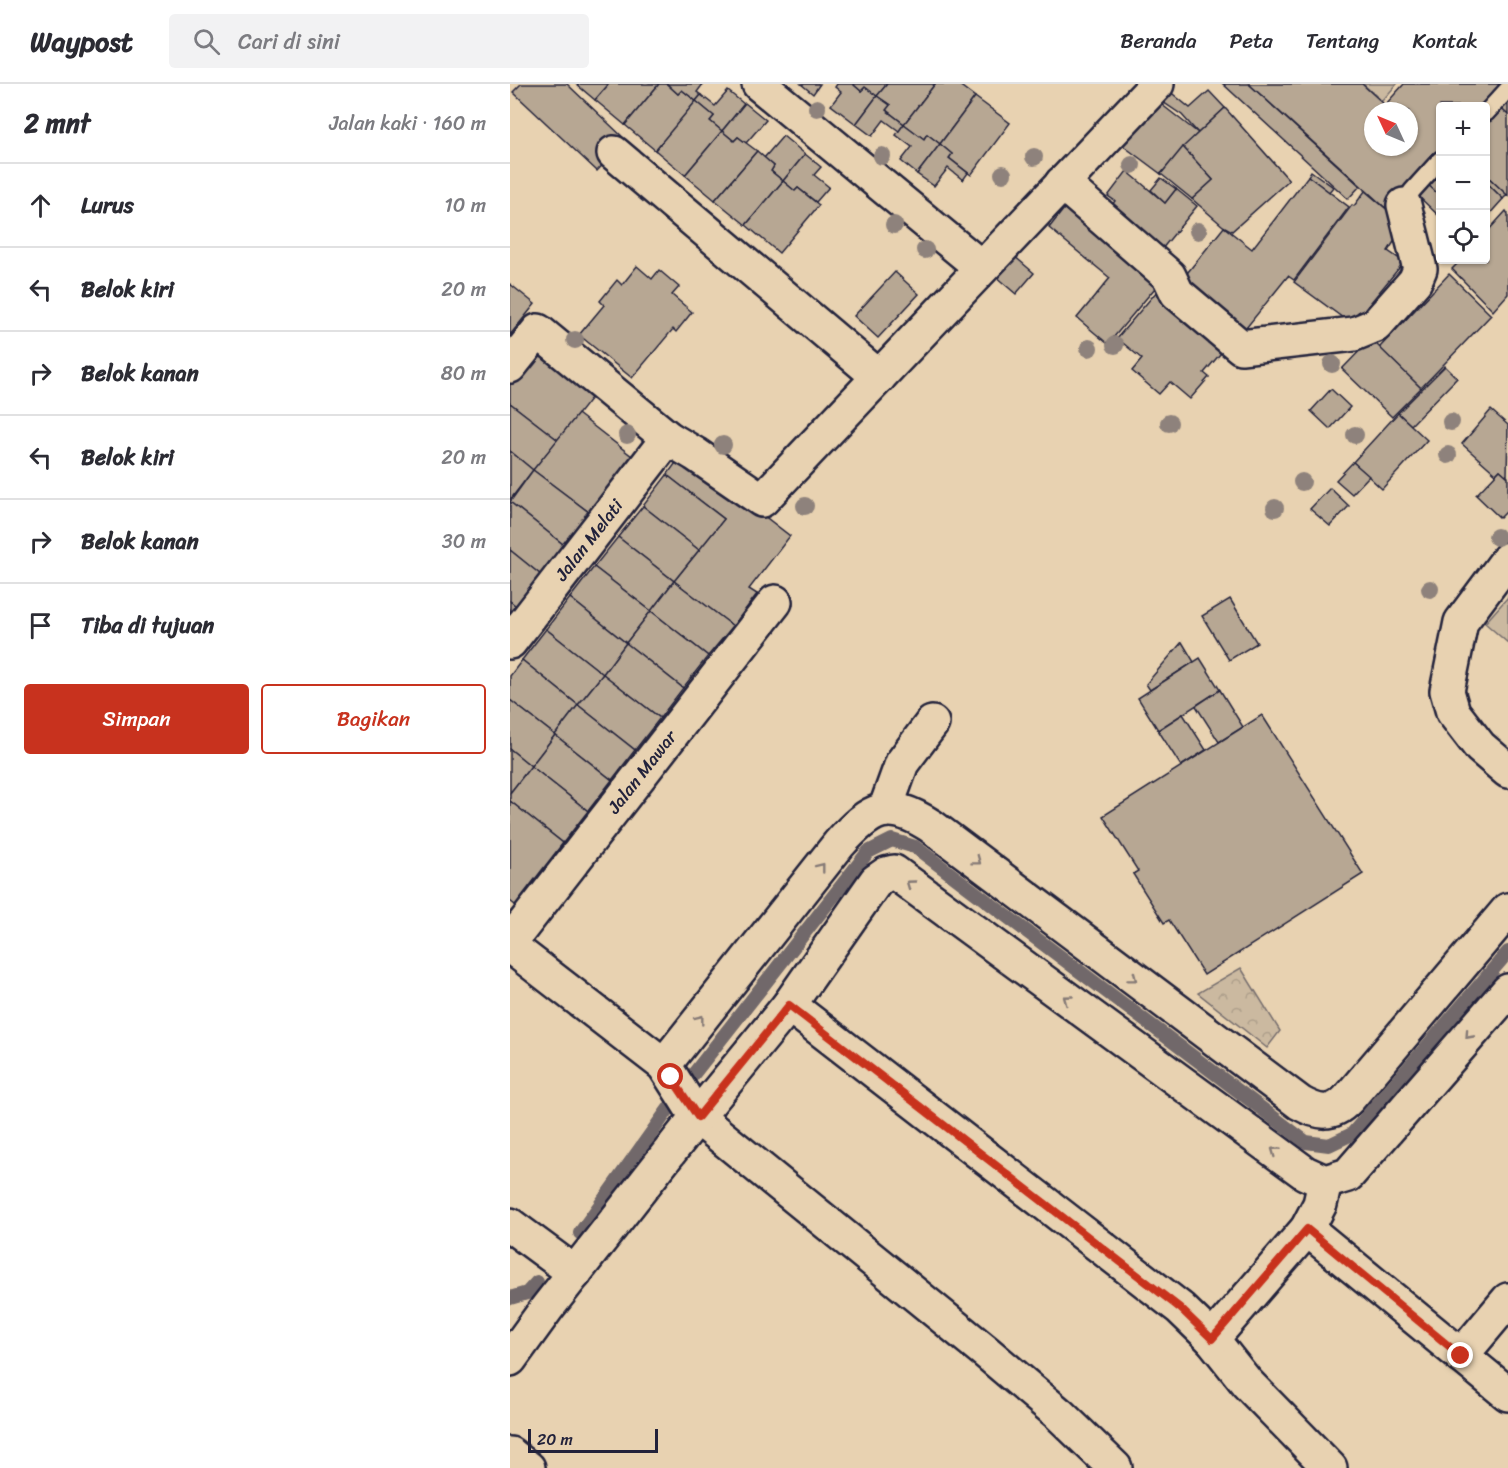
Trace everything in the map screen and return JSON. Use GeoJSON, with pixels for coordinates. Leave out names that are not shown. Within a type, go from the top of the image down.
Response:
{"type":"FeatureCollection","features":[{"type":"Feature","properties":{"kind":"street"},"geometry":{"type":"LineString","coordinates":[[759,84],[982,268]]}},
{"type":"Feature","properties":{"kind":"street"},"geometry":{"type":"LineString","coordinates":[[510,366],[538,331],[668,438],[762,500],[1157,84]]}},
{"type":"Feature","properties":{"kind":"street"},"geometry":{"type":"LineString","coordinates":[[614,153],[879,377]]}},
{"type":"Feature","properties":{"kind":"street"},"geometry":{"type":"LineString","coordinates":[[1062,183],[1169,276],[1177,293],[1240,347],[1354,334],[1376,325],[1415,281],[1420,268],[1404,205]]}},
{"type":"Feature","properties":{"kind":"street","name":"Jalan Melati"},"geometry":{"type":"LineString","coordinates":[[510,642],[668,438]]}},
{"type":"Feature","properties":{"kind":"street"},"geometry":{"type":"LineString","coordinates":[[1508,559],[1461,622],[1447,691],[1453,712],[1479,747],[1508,771]]}},
{"type":"Feature","properties":{"kind":"street","name":"Jalan Mawar"},"geometry":{"type":"LineString","coordinates":[[510,944],[775,602]]}},
{"type":"Feature","properties":{"kind":"street"},"geometry":{"type":"LineString","coordinates":[[885,810],[902,763],[932,723]]}},
{"type":"Feature","properties":{"kind":"street"},"geometry":{"type":"LineString","coordinates":[[667,1071],[844,839],[867,817],[885,810],[895,809],[906,812],[931,826],[1300,1102],[1319,1112],[1333,1110],[1348,1099],[1508,910]]}},
{"type":"Feature","properties":{"kind":"street"},"geometry":{"type":"LineString","coordinates":[[516,1339],[575,1273],[695,1112],[789,1005],[876,881],[886,874],[894,873],[1305,1173],[1325,1182],[1348,1175],[1508,991]]}},
{"type":"Feature","properties":{"kind":"street"},"geometry":{"type":"LineString","coordinates":[[510,944],[667,1071],[695,1112],[986,1352],[1059,1414],[1115,1468]]}},
{"type":"Feature","properties":{"kind":"street"},"geometry":{"type":"LineString","coordinates":[[789,1005],[1180,1308],[1212,1339],[1247,1383],[1330,1468]]}},
{"type":"Feature","properties":{"kind":"street"},"geometry":{"type":"LineString","coordinates":[[1212,1339],[1307,1229],[1320,1204],[1325,1182]]}},
{"type":"Feature","properties":{"kind":"street"},"geometry":{"type":"LineString","coordinates":[[510,1225],[575,1273]]}},
{"type":"Feature","properties":{"kind":"street"},"geometry":{"type":"LineString","coordinates":[[1307,1229],[1508,1394]]}},
{"type":"Feature","properties":{"kind":"street"},"geometry":{"type":"LineString","coordinates":[[1461,1356],[1508,1300]]}},
{"type":"Feature","properties":{"kind":"street"},"geometry":{"type":"LineString","coordinates":[[510,1454],[528,1468]]}},
{"type":"Feature","properties":{"kind":"lane"},"geometry":{"type":"LineString","coordinates":[[1490,108],[1508,89]]}},
{"type":"Feature","properties":{"kind":"lane"},"geometry":{"type":"LineString","coordinates":[[1404,205],[1412,191],[1436,164]]}},
{"type":"Feature","properties":{"kind":"green space"},"geometry":{"type":"Polygon","coordinates":[[[1363,84],[1397,84],[1382,101],[1363,84]]]}},
{"type":"Feature","properties":{"kind":"green space"},"geometry":{"type":"Polygon","coordinates":[[[1508,597],[1508,643],[1485,623],[1508,597]]]}},
{"type":"Feature","properties":{"kind":"green space"},"geometry":{"type":"Polygon","coordinates":[[[1241,968],[1280,1031],[1267,1048],[1198,993],[1241,968]]]}},
{"type":"Feature","properties":{"kind":"building"},"geometry":{"type":"Polygon","coordinates":[[[521,84],[567,84],[626,140],[597,171],[513,92],[521,84]]]}},
{"type":"Feature","properties":{"kind":"building"},"geometry":{"type":"Polygon","coordinates":[[[576,84],[609,84],[595,100],[576,84]]]}},
{"type":"Feature","properties":{"kind":"building"},"geometry":{"type":"Polygon","coordinates":[[[609,84],[659,84],[625,125],[595,100],[609,84]]]}},
{"type":"Feature","properties":{"kind":"building"},"geometry":{"type":"Polygon","coordinates":[[[659,84],[667,84],[678,94],[682,90],[696,101],[656,151],[625,125],[659,84]]]}},
{"type":"Feature","properties":{"kind":"building"},"geometry":{"type":"Polygon","coordinates":[[[667,84],[703,84],[697,92],[701,95],[696,101],[682,90],[678,94],[667,84]]]}},
{"type":"Feature","properties":{"kind":"building"},"geometry":{"type":"Polygon","coordinates":[[[801,84],[820,84],[813,94],[801,84]]]}},
{"type":"Feature","properties":{"kind":"building"},"geometry":{"type":"Polygon","coordinates":[[[837,84],[853,84],[861,91],[865,87],[877,96],[856,124],[831,105],[841,92],[835,87],[837,84]]]}},
{"type":"Feature","properties":{"kind":"building"},"geometry":{"type":"Polygon","coordinates":[[[853,84],[887,84],[877,96],[865,87],[861,91],[853,84]]]}},
{"type":"Feature","properties":{"kind":"building"},"geometry":{"type":"Polygon","coordinates":[[[887,84],[935,84],[904,124],[886,110],[890,105],[877,96],[887,84]]]}},
{"type":"Feature","properties":{"kind":"building"},"geometry":{"type":"Polygon","coordinates":[[[935,84],[958,84],[975,97],[940,144],[927,134],[924,139],[904,124],[935,84]]]}},
{"type":"Feature","properties":{"kind":"building"},"geometry":{"type":"Polygon","coordinates":[[[1223,84],[1249,84],[1360,186],[1348,199],[1223,84]]]}},
{"type":"Feature","properties":{"kind":"building"},"geometry":{"type":"Polygon","coordinates":[[[1249,84],[1362,84],[1382,102],[1364,102],[1364,156],[1418,156],[1418,102],[1388,102],[1404,84],[1508,84],[1490,102],[1436,102],[1436,163],[1391,213],[1249,84]]]}},
{"type":"Feature","properties":{"kind":"building"},"geometry":{"type":"Polygon","coordinates":[[[1168,90],[1190,108],[1209,91],[1225,108],[1198,133],[1182,115],[1160,100],[1168,90]]]}},
{"type":"Feature","properties":{"kind":"building"},"geometry":{"type":"Polygon","coordinates":[[[728,91],[744,104],[722,131],[710,121],[714,116],[696,101],[701,95],[715,106],[728,91]]]}},
{"type":"Feature","properties":{"kind":"building"},"geometry":{"type":"Polygon","coordinates":[[[1508,91],[1508,115],[1496,104],[1508,91]]]}},
{"type":"Feature","properties":{"kind":"building"},"geometry":{"type":"Polygon","coordinates":[[[877,96],[890,105],[886,110],[904,124],[899,131],[884,120],[872,136],[856,124],[877,96]]]}},
{"type":"Feature","properties":{"kind":"building"},"geometry":{"type":"Polygon","coordinates":[[[975,97],[1010,123],[971,175],[949,158],[952,154],[940,144],[975,97]]]}},
{"type":"Feature","properties":{"kind":"building"},"geometry":{"type":"Polygon","coordinates":[[[1152,97],[1198,133],[1161,174],[1114,139],[1152,97]]]}},
{"type":"Feature","properties":{"kind":"building"},"geometry":{"type":"Polygon","coordinates":[[[696,101],[714,116],[710,121],[722,131],[685,175],[655,150],[696,101]]]}},
{"type":"Feature","properties":{"kind":"building"},"geometry":{"type":"Polygon","coordinates":[[[745,103],[766,120],[746,143],[738,137],[734,141],[722,131],[745,103]]]}},
{"type":"Feature","properties":{"kind":"building"},"geometry":{"type":"Polygon","coordinates":[[[1496,104],[1508,115],[1508,196],[1490,179],[1490,111],[1496,104]]]}},
{"type":"Feature","properties":{"kind":"building"},"geometry":{"type":"Polygon","coordinates":[[[1225,108],[1289,180],[1232,231],[1192,199],[1213,180],[1183,147],[1225,108]]]}},
{"type":"Feature","properties":{"kind":"building"},"geometry":{"type":"Polygon","coordinates":[[[904,124],[924,139],[927,134],[940,144],[917,174],[901,161],[912,147],[896,135],[904,124]]]}},
{"type":"Feature","properties":{"kind":"building"},"geometry":{"type":"Polygon","coordinates":[[[722,131],[734,141],[738,137],[757,151],[715,200],[685,175],[722,131]]]}},
{"type":"Feature","properties":{"kind":"building"},"geometry":{"type":"Polygon","coordinates":[[[783,136],[805,154],[783,181],[771,171],[774,166],[764,158],[783,136]]]}},
{"type":"Feature","properties":{"kind":"building"},"geometry":{"type":"Polygon","coordinates":[[[940,144],[952,154],[949,158],[968,173],[963,180],[948,168],[934,186],[917,174],[940,144]]]}},
{"type":"Feature","properties":{"kind":"building"},"geometry":{"type":"Polygon","coordinates":[[[1183,147],[1213,180],[1192,199],[1161,174],[1183,147]]]}},
{"type":"Feature","properties":{"kind":"building"},"geometry":{"type":"Polygon","coordinates":[[[757,151],[774,166],[771,171],[783,181],[746,225],[715,200],[757,151]]]}},
{"type":"Feature","properties":{"kind":"building"},"geometry":{"type":"Polygon","coordinates":[[[805,154],[821,167],[814,175],[829,187],[816,202],[798,188],[795,191],[783,181],[805,154]]]}},
{"type":"Feature","properties":{"kind":"building"},"geometry":{"type":"Polygon","coordinates":[[[1436,166],[1436,192],[1423,180],[1436,166]]]}},
{"type":"Feature","properties":{"kind":"building"},"geometry":{"type":"Polygon","coordinates":[[[1127,171],[1165,203],[1176,189],[1197,206],[1157,255],[1105,214],[1115,201],[1108,196],[1127,171]]]}},
{"type":"Feature","properties":{"kind":"building"},"geometry":{"type":"Polygon","coordinates":[[[1311,171],[1333,187],[1329,192],[1308,176],[1311,171]]]}},
{"type":"Feature","properties":{"kind":"building"},"geometry":{"type":"Polygon","coordinates":[[[1308,176],[1349,207],[1294,280],[1288,276],[1242,333],[1180,282],[1224,227],[1252,249],[1308,176]]]}},
{"type":"Feature","properties":{"kind":"building"},"geometry":{"type":"Polygon","coordinates":[[[1161,178],[1176,189],[1165,203],[1151,190],[1161,178]]]}},
{"type":"Feature","properties":{"kind":"building"},"geometry":{"type":"Polygon","coordinates":[[[1490,179],[1507,195],[1503,199],[1490,186],[1490,179]]]}},
{"type":"Feature","properties":{"kind":"building"},"geometry":{"type":"Polygon","coordinates":[[[1423,180],[1436,192],[1436,213],[1413,191],[1423,180]]]}},
{"type":"Feature","properties":{"kind":"building"},"geometry":{"type":"Polygon","coordinates":[[[783,181],[795,191],[798,188],[819,205],[779,253],[746,225],[783,181]]]}},
{"type":"Feature","properties":{"kind":"building"},"geometry":{"type":"Polygon","coordinates":[[[1490,186],[1503,199],[1490,214],[1490,186]]]}},
{"type":"Feature","properties":{"kind":"building"},"geometry":{"type":"Polygon","coordinates":[[[1365,191],[1391,213],[1397,237],[1388,251],[1404,262],[1362,313],[1359,311],[1350,323],[1294,282],[1365,191]]]}},
{"type":"Feature","properties":{"kind":"building"},"geometry":{"type":"Polygon","coordinates":[[[1067,205],[1160,282],[1108,344],[1077,318],[1110,278],[1049,228],[1067,205]]]}},
{"type":"Feature","properties":{"kind":"building"},"geometry":{"type":"Polygon","coordinates":[[[1506,211],[1508,214],[1508,294],[1493,311],[1452,269],[1457,264],[1490,264],[1490,229],[1506,211]]]}},
{"type":"Feature","properties":{"kind":"building"},"geometry":{"type":"Polygon","coordinates":[[[1013,255],[1034,273],[1016,294],[995,276],[1013,255]]]}},
{"type":"Feature","properties":{"kind":"building"},"geometry":{"type":"Polygon","coordinates":[[[637,266],[652,279],[659,270],[679,287],[672,295],[692,312],[676,332],[673,329],[632,378],[579,335],[604,305],[600,301],[617,280],[622,285],[637,266]]]}},
{"type":"Feature","properties":{"kind":"building"},"geometry":{"type":"Polygon","coordinates":[[[895,272],[919,294],[878,338],[854,316],[895,272]]]}},
{"type":"Feature","properties":{"kind":"building"},"geometry":{"type":"Polygon","coordinates":[[[1449,274],[1491,315],[1421,388],[1379,348],[1449,274]]]}},
{"type":"Feature","properties":{"kind":"building"},"geometry":{"type":"Polygon","coordinates":[[[510,284],[535,304],[510,335],[510,284]]]}},
{"type":"Feature","properties":{"kind":"building"},"geometry":{"type":"Polygon","coordinates":[[[1158,290],[1226,347],[1204,373],[1209,377],[1190,399],[1170,382],[1159,394],[1132,371],[1142,359],[1117,338],[1158,290]]]}},
{"type":"Feature","properties":{"kind":"building"},"geometry":{"type":"Polygon","coordinates":[[[1371,339],[1421,388],[1392,417],[1342,369],[1371,339]]]}},
{"type":"Feature","properties":{"kind":"building"},"geometry":{"type":"Polygon","coordinates":[[[538,349],[595,393],[558,440],[510,403],[510,385],[538,349]]]}},
{"type":"Feature","properties":{"kind":"building"},"geometry":{"type":"Polygon","coordinates":[[[1445,366],[1457,378],[1411,425],[1398,413],[1445,366]]]}},
{"type":"Feature","properties":{"kind":"building"},"geometry":{"type":"Polygon","coordinates":[[[1331,389],[1350,407],[1330,429],[1311,411],[1331,389]]]}},
{"type":"Feature","properties":{"kind":"building"},"geometry":{"type":"Polygon","coordinates":[[[510,403],[558,440],[533,470],[510,451],[510,403]]]}},
{"type":"Feature","properties":{"kind":"building"},"geometry":{"type":"Polygon","coordinates":[[[1491,410],[1508,425],[1507,476],[1500,470],[1496,474],[1462,444],[1491,410]]]}},
{"type":"Feature","properties":{"kind":"building"},"geometry":{"type":"Polygon","coordinates":[[[1398,413],[1427,440],[1382,489],[1353,462],[1398,413]]]}},
{"type":"Feature","properties":{"kind":"building"},"geometry":{"type":"Polygon","coordinates":[[[578,414],[633,457],[590,513],[533,470],[578,414]]]}},
{"type":"Feature","properties":{"kind":"building"},"geometry":{"type":"Polygon","coordinates":[[[510,451],[533,470],[510,500],[510,451]]]}},
{"type":"Feature","properties":{"kind":"building"},"geometry":{"type":"Polygon","coordinates":[[[683,453],[790,536],[749,589],[757,594],[733,626],[674,581],[724,519],[667,475],[683,453]]]}},
{"type":"Feature","properties":{"kind":"building"},"geometry":{"type":"Polygon","coordinates":[[[1353,462],[1369,476],[1352,494],[1336,480],[1353,462]]]}},
{"type":"Feature","properties":{"kind":"building"},"geometry":{"type":"Polygon","coordinates":[[[533,470],[590,513],[564,545],[510,502],[533,470]]]}},
{"type":"Feature","properties":{"kind":"building"},"geometry":{"type":"Polygon","coordinates":[[[1500,470],[1508,477],[1508,510],[1500,518],[1476,495],[1500,470]]]}},
{"type":"Feature","properties":{"kind":"building"},"geometry":{"type":"Polygon","coordinates":[[[667,475],[724,519],[699,550],[643,506],[667,475]]]}},
{"type":"Feature","properties":{"kind":"building"},"geometry":{"type":"Polygon","coordinates":[[[1330,488],[1349,506],[1330,526],[1310,509],[1330,488]]]}},
{"type":"Feature","properties":{"kind":"building"},"geometry":{"type":"Polygon","coordinates":[[[510,502],[564,545],[541,575],[510,550],[510,502]]]}},
{"type":"Feature","properties":{"kind":"building"},"geometry":{"type":"Polygon","coordinates":[[[643,506],[699,550],[674,581],[618,537],[643,506]]]}},
{"type":"Feature","properties":{"kind":"building"},"geometry":{"type":"Polygon","coordinates":[[[618,537],[674,581],[651,611],[594,567],[618,537]]]}},
{"type":"Feature","properties":{"kind":"building"},"geometry":{"type":"Polygon","coordinates":[[[510,550],[541,575],[516,606],[510,601],[510,550]]]}},
{"type":"Feature","properties":{"kind":"building"},"geometry":{"type":"Polygon","coordinates":[[[594,567],[651,611],[626,643],[570,598],[594,567]]]}},
{"type":"Feature","properties":{"kind":"building"},"geometry":{"type":"Polygon","coordinates":[[[674,581],[733,626],[708,656],[651,611],[674,581]]]}},
{"type":"Feature","properties":{"kind":"building"},"geometry":{"type":"Polygon","coordinates":[[[570,598],[626,643],[603,674],[546,629],[570,598]]]}},
{"type":"Feature","properties":{"kind":"building"},"geometry":{"type":"Polygon","coordinates":[[[1230,599],[1257,643],[1229,660],[1202,616],[1230,599]]]}},
{"type":"Feature","properties":{"kind":"building"},"geometry":{"type":"Polygon","coordinates":[[[510,601],[516,606],[510,614],[510,601]]]}},
{"type":"Feature","properties":{"kind":"building"},"geometry":{"type":"Polygon","coordinates":[[[651,611],[708,656],[683,688],[626,643],[651,611]]]}},
{"type":"Feature","properties":{"kind":"building"},"geometry":{"type":"Polygon","coordinates":[[[546,629],[603,674],[578,705],[522,660],[546,629]]]}},
{"type":"Feature","properties":{"kind":"building"},"geometry":{"type":"Polygon","coordinates":[[[1182,642],[1194,662],[1150,690],[1146,684],[1182,642]]]}},
{"type":"Feature","properties":{"kind":"building"},"geometry":{"type":"Polygon","coordinates":[[[626,643],[683,688],[660,718],[603,674],[626,643]]]}},
{"type":"Feature","properties":{"kind":"building"},"geometry":{"type":"Polygon","coordinates":[[[1200,658],[1220,690],[1158,730],[1138,698],[1200,658]]]}},
{"type":"Feature","properties":{"kind":"building"},"geometry":{"type":"Polygon","coordinates":[[[522,660],[578,705],[555,735],[510,700],[510,676],[522,660]]]}},
{"type":"Feature","properties":{"kind":"building"},"geometry":{"type":"Polygon","coordinates":[[[603,674],[660,718],[635,750],[578,705],[603,674]]]}},
{"type":"Feature","properties":{"kind":"building"},"geometry":{"type":"Polygon","coordinates":[[[1220,690],[1243,727],[1219,742],[1196,706],[1220,690]]]}},
{"type":"Feature","properties":{"kind":"building"},"geometry":{"type":"Polygon","coordinates":[[[510,700],[555,735],[531,766],[510,749],[510,700]]]}},
{"type":"Feature","properties":{"kind":"building"},"geometry":{"type":"Polygon","coordinates":[[[578,705],[635,750],[612,780],[555,735],[578,705]]]}},
{"type":"Feature","properties":{"kind":"building"},"geometry":{"type":"Polygon","coordinates":[[[1183,714],[1206,750],[1181,766],[1158,730],[1183,714]]]}},
{"type":"Feature","properties":{"kind":"building"},"geometry":{"type":"Polygon","coordinates":[[[1262,715],[1363,874],[1204,975],[1169,920],[1164,923],[1133,874],[1138,871],[1103,816],[1262,715]]]}},
{"type":"Feature","properties":{"kind":"building"},"geometry":{"type":"Polygon","coordinates":[[[555,735],[612,780],[588,811],[531,766],[555,735]]]}},
{"type":"Feature","properties":{"kind":"building"},"geometry":{"type":"Polygon","coordinates":[[[510,749],[531,766],[510,793],[510,749]]]}},
{"type":"Feature","properties":{"kind":"building"},"geometry":{"type":"Polygon","coordinates":[[[531,766],[588,811],[563,843],[510,801],[510,793],[531,766]]]}},
{"type":"Feature","properties":{"kind":"building"},"geometry":{"type":"Polygon","coordinates":[[[510,801],[563,843],[515,905],[510,901],[510,801]]]}},
{"type":"Feature","properties":{"kind":"waterway"},"geometry":{"type":"LineString","coordinates":[[580,1233],[692,1076],[868,852],[892,840],[915,847],[1306,1142],[1329,1145],[1352,1134],[1508,952]]}},
{"type":"Feature","properties":{"kind":"waterway"},"geometry":{"type":"LineString","coordinates":[[510,1298],[527,1293],[537,1282]]}},
{"type":"Feature","properties":{"kind":"route"},"geometry":{"type":"LineString","coordinates":[[671,1077],[698,1117],[789,1005],[1180,1308],[1212,1339],[1307,1229],[1461,1356]]}}]}
